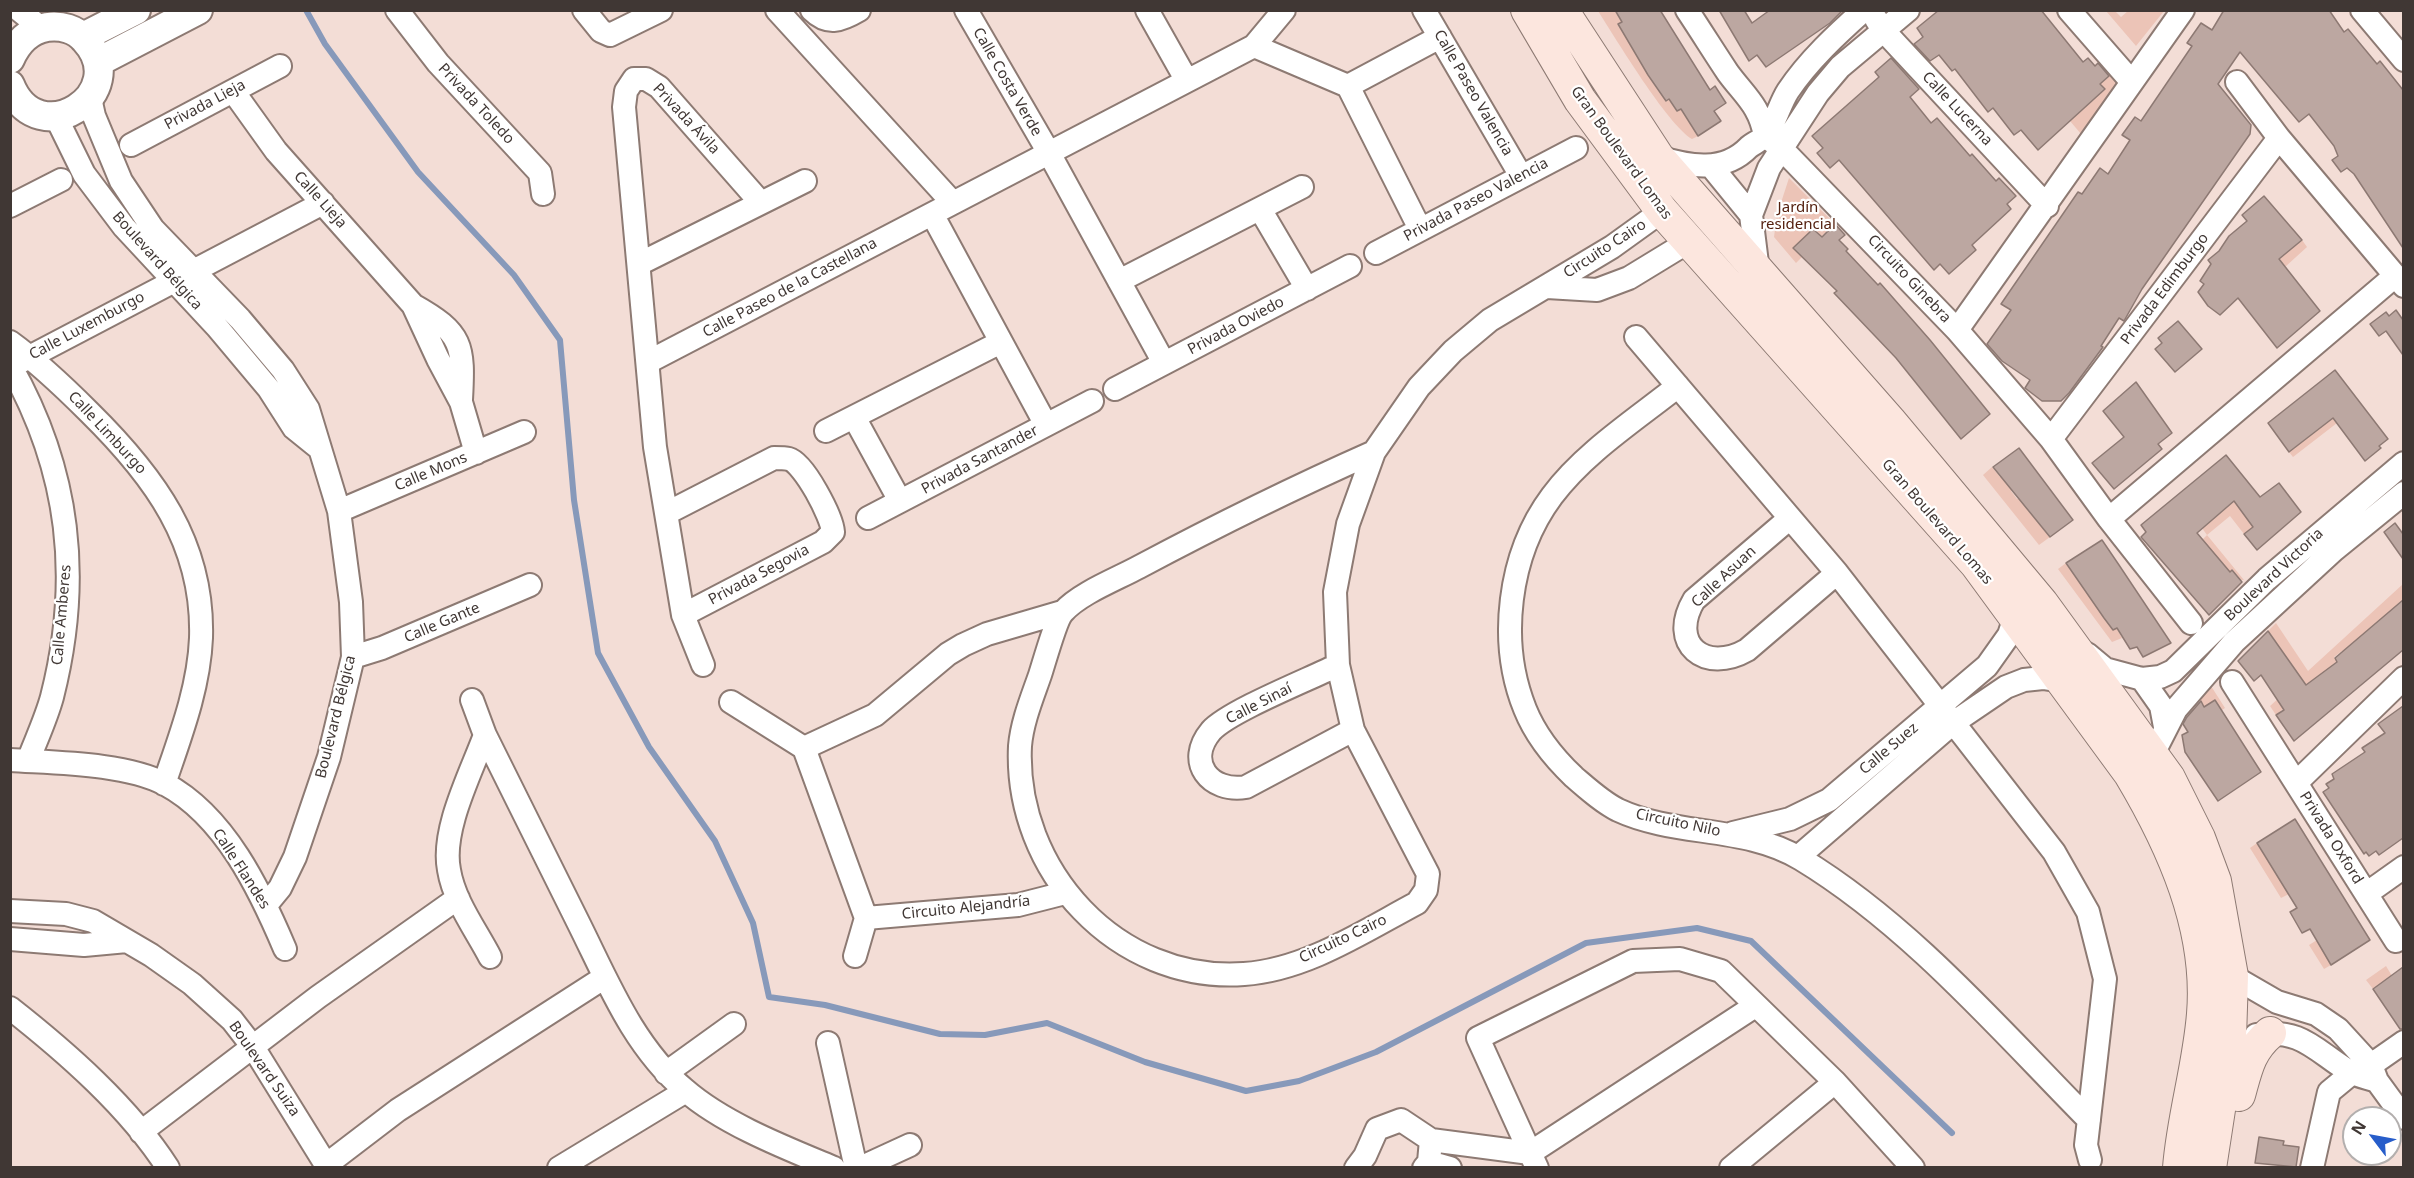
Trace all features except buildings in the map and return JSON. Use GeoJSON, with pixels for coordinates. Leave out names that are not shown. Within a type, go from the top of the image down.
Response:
{"type":"FeatureCollection","features":[{"type":"Feature","properties":{"kind":"main road","name":"Gran Boulevard Lomas"},"geometry":{"type":"LineString","coordinates":[[1527,10],[1580,100],[1662,211],[1976,564],[2130,774],[2151,809],[2179,871],[2218,978],[2230,1038],[2219,1121],[2210,1167]]}},
{"type":"Feature","properties":{"kind":"main road","name":"Gran Boulevard Lomas"},"geometry":{"type":"LineString","coordinates":[[1562,10],[1658,157],[1890,421],[2075,645],[2159,740],[2215,881],[2218,978],[2200,1037],[2179,1167]]}},
{"type":"Feature","properties":{"kind":"main road"},"geometry":{"type":"LineString","coordinates":[[1764,326],[1789,308]]}},
{"type":"Feature","properties":{"kind":"main road"},"geometry":{"type":"LineString","coordinates":[[2219,1121],[2233,1109],[2239,1097],[2248,1058],[2255,1047],[2270,1033]]}},
{"type":"Feature","properties":{"kind":"street"},"geometry":{"type":"LineString","coordinates":[[83,37],[136,10]]}},
{"type":"Feature","properties":{"kind":"street"},"geometry":{"type":"LineString","coordinates":[[98,62],[198,10]]}},
{"type":"Feature","properties":{"kind":"street"},"geometry":{"type":"LineString","coordinates":[[584,10],[601,31],[610,35],[661,10]]}},
{"type":"Feature","properties":{"kind":"street"},"geometry":{"type":"LineString","coordinates":[[777,10],[953,203]]}},
{"type":"Feature","properties":{"kind":"street"},"geometry":{"type":"LineString","coordinates":[[812,10],[828,21],[843,20],[859,10]]}},
{"type":"Feature","properties":{"kind":"street","name":"Calle Costa Verde"},"geometry":{"type":"LineString","coordinates":[[966,10],[1049,153]]}},
{"type":"Feature","properties":{"kind":"street"},"geometry":{"type":"LineString","coordinates":[[1147,10],[1187,81]]}},
{"type":"Feature","properties":{"kind":"street","name":"Calle Paseo de la Castellana"},"geometry":{"type":"LineString","coordinates":[[648,363],[1254,46],[1284,10]]}},
{"type":"Feature","properties":{"kind":"street","name":"Calle Paseo Valencia"},"geometry":{"type":"LineString","coordinates":[[1424,10],[1521,176]]}},
{"type":"Feature","properties":{"kind":"street","name":"Circuito Ginebra"},"geometry":{"type":"LineString","coordinates":[[1687,10],[1730,75],[1754,103],[1773,142],[1957,330],[2047,206],[2183,10]]}},
{"type":"Feature","properties":{"kind":"street"},"geometry":{"type":"LineString","coordinates":[[1758,272],[1751,215],[1788,91],[1815,58],[1864,10]]}},
{"type":"Feature","properties":{"kind":"street","name":"Calle Lucerna"},"geometry":{"type":"LineString","coordinates":[[1870,10],[1883,30],[2047,206]]}},
{"type":"Feature","properties":{"kind":"street"},"geometry":{"type":"LineString","coordinates":[[1658,157],[1693,166],[1711,166],[1730,161],[1773,142],[1840,67],[1908,10]]}},
{"type":"Feature","properties":{"kind":"street"},"geometry":{"type":"LineString","coordinates":[[2069,10],[2132,81]]}},
{"type":"Feature","properties":{"kind":"street"},"geometry":{"type":"LineString","coordinates":[[2362,10],[2403,60]]}},
{"type":"Feature","properties":{"kind":"street","name":"Privada Toledo"},"geometry":{"type":"LineString","coordinates":[[403,12],[438,63],[540,173],[543,194]]}},
{"type":"Feature","properties":{"kind":"street"},"geometry":{"type":"LineString","coordinates":[[12,52],[25,36],[30,19],[63,27],[83,37],[92,48],[98,62],[98,75],[90,98],[77,109],[56,117],[36,113],[15,101]]}},
{"type":"Feature","properties":{"kind":"street"},"geometry":{"type":"LineString","coordinates":[[1348,86],[1440,37]]}},
{"type":"Feature","properties":{"kind":"street"},"geometry":{"type":"LineString","coordinates":[[1254,46],[1348,86],[1420,229]]}},
{"type":"Feature","properties":{"kind":"street","name":"Privada Lieja"},"geometry":{"type":"LineString","coordinates":[[131,145],[280,66]]}},
{"type":"Feature","properties":{"kind":"street","name":"Privada Ávila"},"geometry":{"type":"LineString","coordinates":[[648,363],[624,107],[626,91],[634,79],[646,79],[659,87],[762,203]]}},
{"type":"Feature","properties":{"kind":"street"},"geometry":{"type":"LineString","coordinates":[[2109,519],[2399,281],[2279,138],[2237,82]]}},
{"type":"Feature","properties":{"kind":"street","name":"Calle Lieja"},"geometry":{"type":"LineString","coordinates":[[232,91],[268,142],[413,305],[442,322],[457,339],[462,369],[461,402],[476,453]]}},
{"type":"Feature","properties":{"kind":"street","name":"Boulevard Bélgica"},"geometry":{"type":"LineString","coordinates":[[90,98],[97,124],[121,181],[183,277],[217,327],[270,389],[294,428],[320,449]]}},
{"type":"Feature","properties":{"kind":"street","name":"Boulevard Bélgica"},"geometry":{"type":"LineString","coordinates":[[56,117],[84,174],[98,193],[183,277],[263,346],[283,370],[310,413],[339,511],[351,602],[353,657],[329,757],[295,857],[280,888],[266,905]]}},
{"type":"Feature","properties":{"kind":"street","name":"Privada Edimburgo"},"geometry":{"type":"LineString","coordinates":[[2051,439],[2279,138]]}},
{"type":"Feature","properties":{"kind":"street","name":"Privada Paseo Valencia"},"geometry":{"type":"LineString","coordinates":[[1376,253],[1576,148]]}},
{"type":"Feature","properties":{"kind":"street"},"geometry":{"type":"LineString","coordinates":[[1049,153],[1164,363]]}},
{"type":"Feature","properties":{"kind":"street"},"geometry":{"type":"LineString","coordinates":[[1711,166],[1751,215]]}},
{"type":"Feature","properties":{"kind":"street"},"geometry":{"type":"LineString","coordinates":[[10,207],[61,180]]}},
{"type":"Feature","properties":{"kind":"street"},"geometry":{"type":"LineString","coordinates":[[98,193],[121,181]]}},
{"type":"Feature","properties":{"kind":"street"},"geometry":{"type":"LineString","coordinates":[[639,264],[805,181]]}},
{"type":"Feature","properties":{"kind":"street"},"geometry":{"type":"LineString","coordinates":[[1119,281],[1302,187]]}},
{"type":"Feature","properties":{"kind":"street","name":"Calle Luxemburgo"},"geometry":{"type":"LineString","coordinates":[[17,362],[322,203]]}},
{"type":"Feature","properties":{"kind":"street"},"geometry":{"type":"LineString","coordinates":[[1260,209],[1307,289]]}},
{"type":"Feature","properties":{"kind":"street","name":"Circuito Cairo"},"geometry":{"type":"LineString","coordinates":[[1062,612],[1027,712],[1020,743],[1021,776],[1027,814],[1041,854],[1065,893],[1095,922],[1136,951],[1168,964],[1204,972],[1245,974],[1286,966],[1329,949],[1417,903],[1426,890],[1428,874],[1353,730],[1338,664],[1335,592],[1348,524],[1374,452],[1419,387],[1453,351],[1490,320],[1612,247],[1662,211]]}},
{"type":"Feature","properties":{"kind":"street"},"geometry":{"type":"LineString","coordinates":[[932,214],[1046,425]]}},
{"type":"Feature","properties":{"kind":"street","name":"Circuito Cairo"},"geometry":{"type":"LineString","coordinates":[[1546,287],[1597,290],[1629,278],[1688,242]]}},
{"type":"Feature","properties":{"kind":"street","name":"Privada Oviedo"},"geometry":{"type":"LineString","coordinates":[[1115,389],[1350,266]]}},
{"type":"Feature","properties":{"kind":"street"},"geometry":{"type":"LineString","coordinates":[[1957,330],[2051,439],[2109,519],[2191,623]]}},
{"type":"Feature","properties":{"kind":"street"},"geometry":{"type":"LineString","coordinates":[[1636,337],[1837,573],[2054,852],[2088,912],[2105,979],[2086,1145],[2090,1160]]}},
{"type":"Feature","properties":{"kind":"street","name":"Calle Limburgo"},"geometry":{"type":"LineString","coordinates":[[10,342],[17,362],[68,391],[138,462],[179,527],[193,564],[200,601],[201,640],[189,705],[164,784]]}},
{"type":"Feature","properties":{"kind":"street"},"geometry":{"type":"LineString","coordinates":[[826,431],[1001,342]]}},
{"type":"Feature","properties":{"kind":"street"},"geometry":{"type":"LineString","coordinates":[[246,362],[263,346]]}},
{"type":"Feature","properties":{"kind":"street","name":"Calle Amberes"},"geometry":{"type":"LineString","coordinates":[[17,362],[53,461],[67,543],[67,593],[52,698],[19,761]]}},
{"type":"Feature","properties":{"kind":"street"},"geometry":{"type":"LineString","coordinates":[[648,363],[655,447],[683,615],[703,665]]}},
{"type":"Feature","properties":{"kind":"street","name":"Circuito Nilo"},"geometry":{"type":"LineString","coordinates":[[1677,386],[1579,466],[1552,496],[1533,528],[1519,564],[1512,600],[1510,636],[1525,710],[1545,743],[1566,769],[1592,793],[1618,810],[1680,827],[1728,834],[1773,846],[1798,857],[1852,893],[1899,932],[2089,1120]]}},
{"type":"Feature","properties":{"kind":"street"},"geometry":{"type":"LineString","coordinates":[[35,409],[68,391]]}},
{"type":"Feature","properties":{"kind":"street","name":"Privada Santander"},"geometry":{"type":"LineString","coordinates":[[867,519],[1092,401]]}},
{"type":"Feature","properties":{"kind":"street"},"geometry":{"type":"LineString","coordinates":[[855,417],[900,501]]}},
{"type":"Feature","properties":{"kind":"street","name":"Calle Mons"},"geometry":{"type":"LineString","coordinates":[[339,511],[524,432]]}},
{"type":"Feature","properties":{"kind":"street"},"geometry":{"type":"LineString","coordinates":[[804,748],[876,715],[963,645],[987,634],[1062,612],[1094,591],[1173,549],[1312,479],[1374,452]]}},
{"type":"Feature","properties":{"kind":"street","name":"Privada Segovia"},"geometry":{"type":"LineString","coordinates":[[667,513],[774,458],[789,459],[800,466],[832,520],[833,532],[823,542],[683,615]]}},
{"type":"Feature","properties":{"kind":"street","name":"Boulevard Victoria"},"geometry":{"type":"LineString","coordinates":[[2130,774],[2159,740],[2209,668],[2275,601],[2403,463]]}},
{"type":"Feature","properties":{"kind":"street","name":"Boulevard Victoria"},"geometry":{"type":"LineString","coordinates":[[2142,679],[2160,676],[2173,670],[2241,603],[2345,525],[2403,493]]}},
{"type":"Feature","properties":{"kind":"street","name":"Calle Asuan"},"geometry":{"type":"LineString","coordinates":[[1790,518],[1695,600],[1687,612],[1684,627],[1686,640],[1694,650],[1704,657],[1717,660],[1734,657],[1747,650],[1837,573]]}},
{"type":"Feature","properties":{"kind":"street","name":"Calle Gante"},"geometry":{"type":"LineString","coordinates":[[353,657],[382,648],[530,585]]}},
{"type":"Feature","properties":{"kind":"street","name":"Calle Suez"},"geometry":{"type":"LineString","coordinates":[[1798,857],[1947,715],[1999,652],[2015,617]]}},
{"type":"Feature","properties":{"kind":"street"},"geometry":{"type":"LineString","coordinates":[[2075,645],[2105,669],[2142,679],[2161,706],[2159,740]]}},
{"type":"Feature","properties":{"kind":"street"},"geometry":{"type":"LineString","coordinates":[[2193,652],[2209,668]]}},
{"type":"Feature","properties":{"kind":"street","name":"Calle Sinaí"},"geometry":{"type":"LineString","coordinates":[[1338,664],[1223,721],[1202,744],[1200,756],[1208,778],[1218,785],[1233,789],[1246,787],[1353,730]]}},
{"type":"Feature","properties":{"kind":"street","name":"Calle Suez"},"geometry":{"type":"LineString","coordinates":[[1728,834],[1790,819],[1829,800],[1947,715],[2006,687],[2024,680],[2043,678],[2062,681]]}},
{"type":"Feature","properties":{"kind":"street","name":"Privada Oxford"},"geometry":{"type":"LineString","coordinates":[[2296,783],[2403,678]]}},
{"type":"Feature","properties":{"kind":"street","name":"Privada Oxford"},"geometry":{"type":"LineString","coordinates":[[2232,682],[2396,941]]}},
{"type":"Feature","properties":{"kind":"street"},"geometry":{"type":"LineString","coordinates":[[472,700],[485,735],[618,1007],[666,1073],[686,1091],[737,1123],[834,1167]]}},
{"type":"Feature","properties":{"kind":"street"},"geometry":{"type":"LineString","coordinates":[[730,702],[804,748],[866,918],[855,956]]}},
{"type":"Feature","properties":{"kind":"street"},"geometry":{"type":"LineString","coordinates":[[485,735],[446,850],[449,872],[458,898],[490,957]]}},
{"type":"Feature","properties":{"kind":"street","name":"Calle Flandes"},"geometry":{"type":"LineString","coordinates":[[19,761],[123,772],[164,784],[195,806],[218,830],[266,905],[285,949]]}},
{"type":"Feature","properties":{"kind":"street"},"geometry":{"type":"LineString","coordinates":[[1790,819],[1798,857]]}},
{"type":"Feature","properties":{"kind":"street","name":"Privada Oxford"},"geometry":{"type":"LineString","coordinates":[[2366,894],[2403,867]]}},
{"type":"Feature","properties":{"kind":"street","name":"Circuito Alejandría"},"geometry":{"type":"LineString","coordinates":[[866,918],[1018,905],[1065,893]]}},
{"type":"Feature","properties":{"kind":"street"},"geometry":{"type":"LineString","coordinates":[[141,1132],[253,1047],[458,898]]}},
{"type":"Feature","properties":{"kind":"street","name":"Boulevard Suiza"},"geometry":{"type":"LineString","coordinates":[[10,911],[82,917],[127,940],[213,1001],[253,1047],[327,1166]]}},
{"type":"Feature","properties":{"kind":"street"},"geometry":{"type":"LineString","coordinates":[[10,939],[84,945],[127,940]]}},
{"type":"Feature","properties":{"kind":"street"},"geometry":{"type":"LineString","coordinates":[[1533,1160],[1478,1038],[1633,961],[1680,959],[1721,971],[1835,1082],[1913,1167]]}},
{"type":"Feature","properties":{"kind":"street"},"geometry":{"type":"LineString","coordinates":[[327,1166],[398,1110],[605,977]]}},
{"type":"Feature","properties":{"kind":"street"},"geometry":{"type":"LineString","coordinates":[[2218,978],[2277,1002],[2305,1008],[2342,1032],[2366,1073],[2403,1118]]}},
{"type":"Feature","properties":{"kind":"street"},"geometry":{"type":"LineString","coordinates":[[2270,1033],[2277,1002]]}},
{"type":"Feature","properties":{"kind":"street"},"geometry":{"type":"LineString","coordinates":[[1356,1167],[1365,1156],[1377,1129],[1401,1120],[1433,1159],[1533,1160],[1755,1006]]}},
{"type":"Feature","properties":{"kind":"street"},"geometry":{"type":"LineString","coordinates":[[10,1008],[71,1058],[141,1132],[168,1167]]}},
{"type":"Feature","properties":{"kind":"street"},"geometry":{"type":"LineString","coordinates":[[666,1073],[734,1024]]}},
{"type":"Feature","properties":{"kind":"street"},"geometry":{"type":"LineString","coordinates":[[2230,1038],[2270,1033],[2297,1036],[2366,1073]]}},
{"type":"Feature","properties":{"kind":"street"},"geometry":{"type":"LineString","coordinates":[[2312,1167],[2329,1092],[2366,1073],[2403,1042]]}},
{"type":"Feature","properties":{"kind":"street"},"geometry":{"type":"LineString","coordinates":[[828,1043],[858,1167],[910,1145]]}},
{"type":"Feature","properties":{"kind":"street"},"geometry":{"type":"LineString","coordinates":[[1731,1167],[1835,1082]]}},
{"type":"Feature","properties":{"kind":"street"},"geometry":{"type":"LineString","coordinates":[[560,1167],[686,1091]]}},
{"type":"Feature","properties":{"kind":"green space"},"geometry":{"type":"Polygon","coordinates":[[[1598,11],[1615,11],[1622,22],[1618,24],[1677,111],[1681,109],[1698,136],[1692,139],[1669,117],[1642,80],[1598,11]]]}},
{"type":"Feature","properties":{"kind":"green space"},"geometry":{"type":"Polygon","coordinates":[[[2106,11],[2115,11],[2121,17],[2128,11],[2164,11],[2136,46],[2106,11]]]}},
{"type":"Feature","properties":{"kind":"green space"},"geometry":{"type":"Polygon","coordinates":[[[2110,75],[2118,84],[2081,134],[2054,102],[2104,89],[2100,84],[2110,75]]]}},
{"type":"Feature","properties":{"kind":"green space","name":"Jardín residencial"},"geometry":{"type":"Polygon","coordinates":[[[1789,178],[1835,224],[1821,237],[1814,230],[1794,248],[1802,257],[1796,263],[1774,237],[1777,215],[1789,178]]]}},
{"type":"Feature","properties":{"kind":"green space"},"geometry":{"type":"Polygon","coordinates":[[[2302,240],[2307,247],[2285,267],[2290,274],[2246,309],[2234,292],[2302,240]]]}},
{"type":"Feature","properties":{"kind":"green space"},"geometry":{"type":"Polygon","coordinates":[[[2357,399],[2337,423],[2293,457],[2289,452],[2357,399]]]}},
{"type":"Feature","properties":{"kind":"green space"},"geometry":{"type":"Polygon","coordinates":[[[1992,467],[2000,477],[2004,475],[2015,489],[2011,491],[2017,499],[2020,497],[2050,537],[2039,545],[1983,475],[1992,467]]]}},
{"type":"Feature","properties":{"kind":"green space"},"geometry":{"type":"Polygon","coordinates":[[[2252,487],[2260,497],[2255,514],[2248,520],[2253,527],[2244,534],[2230,516],[2207,535],[2202,528],[2252,487]]]}},
{"type":"Feature","properties":{"kind":"green space"},"geometry":{"type":"Polygon","coordinates":[[[2207,535],[2244,580],[2223,579],[2201,541],[2207,535]]]}},
{"type":"Feature","properties":{"kind":"green space"},"geometry":{"type":"Polygon","coordinates":[[[2066,563],[2113,629],[2117,628],[2122,638],[2112,642],[2058,569],[2066,563]]]}},
{"type":"Feature","properties":{"kind":"green space"},"geometry":{"type":"Polygon","coordinates":[[[2403,584],[2403,600],[2346,655],[2342,651],[2334,657],[2337,662],[2276,715],[2270,706],[2301,678],[2268,631],[2276,623],[2308,671],[2403,584]]]}},
{"type":"Feature","properties":{"kind":"green space"},"geometry":{"type":"Polygon","coordinates":[[[2211,686],[2225,708],[2222,710],[2215,700],[2204,707],[2199,699],[2211,686]]]}},
{"type":"Feature","properties":{"kind":"green space"},"geometry":{"type":"Polygon","coordinates":[[[2257,843],[2289,894],[2281,898],[2250,848],[2257,843]]]}},
{"type":"Feature","properties":{"kind":"green space"},"geometry":{"type":"Polygon","coordinates":[[[2317,940],[2331,965],[2324,969],[2309,945],[2317,940]]]}},
{"type":"Feature","properties":{"kind":"green space"},"geometry":{"type":"Polygon","coordinates":[[[2386,966],[2392,976],[2373,989],[2366,980],[2386,966]]]}},
{"type":"Feature","properties":{"kind":"waterway"},"geometry":{"type":"LineString","coordinates":[[306,10],[325,44],[418,172],[514,275],[560,340],[574,500],[598,653],[649,747],[715,841],[753,923],[769,997],[825,1005],[940,1034],[985,1035],[1047,1023],[1145,1062],[1246,1091],[1299,1081],[1376,1052],[1586,943],[1697,928],[1751,941],[1952,1133]]}}]}
